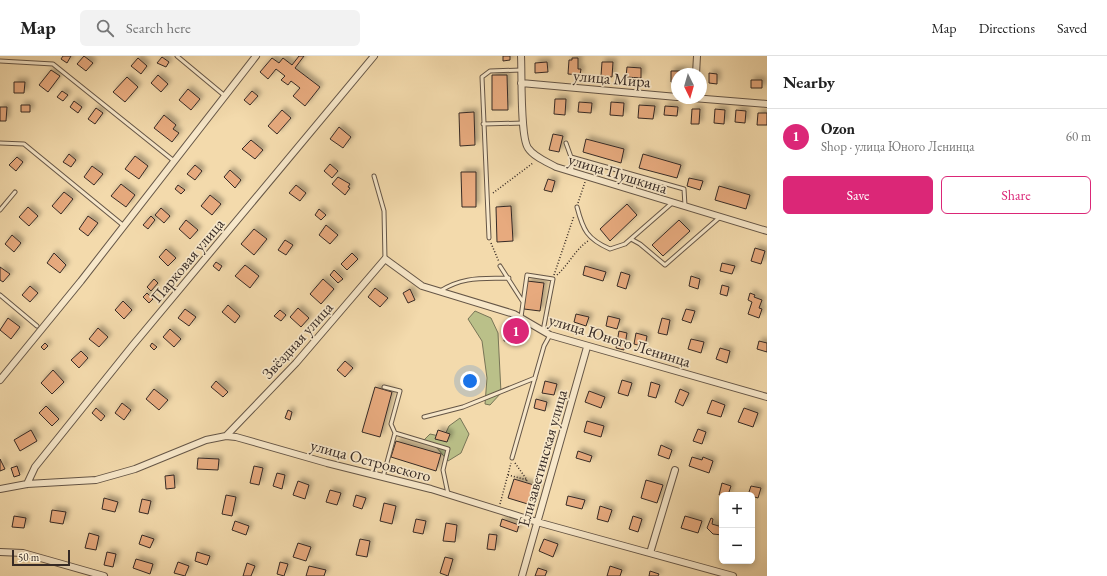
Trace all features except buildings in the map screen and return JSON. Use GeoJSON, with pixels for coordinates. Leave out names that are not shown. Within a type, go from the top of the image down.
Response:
{"type":"FeatureCollection","features":[{"type":"Feature","properties":{"kind":"street"},"geometry":{"type":"LineString","coordinates":[[0,380],[38,336],[256,56]]}},
{"type":"Feature","properties":{"kind":"street","name":"Парковая улица"},"geometry":{"type":"LineString","coordinates":[[27,484],[35,467],[133,345],[374,56]]}},
{"type":"Feature","properties":{"kind":"street","name":"улица Пушкина"},"geometry":{"type":"LineString","coordinates":[[520,56],[524,123],[528,148],[540,158],[556,168],[767,231]]}},
{"type":"Feature","properties":{"kind":"street"},"geometry":{"type":"LineString","coordinates":[[696,68],[697,56]]}},
{"type":"Feature","properties":{"kind":"street","name":"улица Мира"},"geometry":{"type":"LineString","coordinates":[[521,84],[671,96]]}},
{"type":"Feature","properties":{"kind":"street"},"geometry":{"type":"LineString","coordinates":[[707,99],[767,104]]}},
{"type":"Feature","properties":{"kind":"street","name":"улица Юного Ленинца"},"geometry":{"type":"LineString","coordinates":[[385,259],[422,286],[514,314],[550,335],[587,347],[767,397]]}},
{"type":"Feature","properties":{"kind":"street","name":"Звёздная улица"},"geometry":{"type":"LineString","coordinates":[[226,436],[296,363],[385,259]]}},
{"type":"Feature","properties":{"kind":"street","name":"Елизаветинская улица"},"geometry":{"type":"LineString","coordinates":[[522,576],[587,347]]}},
{"type":"Feature","properties":{"kind":"street","name":"улица Островского"},"geometry":{"type":"LineString","coordinates":[[0,489],[27,484],[96,480],[135,469],[206,440],[226,436],[246,438],[327,463],[448,494],[537,522],[733,576]]}},
{"type":"Feature","properties":{"kind":"street"},"geometry":{"type":"LineString","coordinates":[[650,553],[675,470]]}},
{"type":"Feature","properties":{"kind":"street"},"geometry":{"type":"LineString","coordinates":[[0,552],[22,553],[104,576]]}},
{"type":"Feature","properties":{"kind":"lane"},"geometry":{"type":"LineString","coordinates":[[177,56],[225,96]]}},
{"type":"Feature","properties":{"kind":"lane"},"geometry":{"type":"LineString","coordinates":[[0,61],[54,64],[174,162]]}},
{"type":"Feature","properties":{"kind":"lane"},"geometry":{"type":"LineString","coordinates":[[489,238],[482,77],[490,71],[522,70]]}},
{"type":"Feature","properties":{"kind":"lane"},"geometry":{"type":"LineString","coordinates":[[483,124],[524,123]]}},
{"type":"Feature","properties":{"kind":"lane"},"geometry":{"type":"LineString","coordinates":[[0,143],[24,144],[124,226]]}},
{"type":"Feature","properties":{"kind":"lane"},"geometry":{"type":"LineString","coordinates":[[566,143],[571,157],[572,172]]}},
{"type":"Feature","properties":{"kind":"lane"},"geometry":{"type":"LineString","coordinates":[[571,157],[684,189],[685,207]]}},
{"type":"Feature","properties":{"kind":"lane"},"geometry":{"type":"LineString","coordinates":[[374,176],[384,211],[385,259]]}},
{"type":"Feature","properties":{"kind":"lane"},"geometry":{"type":"LineString","coordinates":[[634,191],[636,176]]}},
{"type":"Feature","properties":{"kind":"lane"},"geometry":{"type":"LineString","coordinates":[[0,210],[15,192]]}},
{"type":"Feature","properties":{"kind":"lane"},"geometry":{"type":"LineString","coordinates":[[577,207],[582,226],[598,244],[610,249],[625,244],[672,203]]}},
{"type":"Feature","properties":{"kind":"lane"},"geometry":{"type":"LineString","coordinates":[[631,239],[640,244],[665,265],[720,217]]}},
{"type":"Feature","properties":{"kind":"lane"},"geometry":{"type":"LineString","coordinates":[[500,266],[523,302]]}},
{"type":"Feature","properties":{"kind":"lane"},"geometry":{"type":"LineString","coordinates":[[520,318],[527,275],[553,279],[542,331]]}},
{"type":"Feature","properties":{"kind":"lane"},"geometry":{"type":"LineString","coordinates":[[439,292],[454,282],[462,280],[509,278]]}},
{"type":"Feature","properties":{"kind":"lane"},"geometry":{"type":"LineString","coordinates":[[0,295],[37,326]]}},
{"type":"Feature","properties":{"kind":"lane"},"geometry":{"type":"LineString","coordinates":[[512,458],[544,346],[550,335]]}},
{"type":"Feature","properties":{"kind":"lane"},"geometry":{"type":"LineString","coordinates":[[424,417],[463,407],[535,378]]}},
{"type":"Feature","properties":{"kind":"lane"},"geometry":{"type":"LineString","coordinates":[[383,477],[395,433],[391,424],[400,391],[384,387]]}},
{"type":"Feature","properties":{"kind":"lane"},"geometry":{"type":"LineString","coordinates":[[395,433],[448,449],[443,470],[448,494]]}},
{"type":"Feature","properties":{"kind":"path"},"geometry":{"type":"LineString","coordinates":[[487,197],[540,158]]}},
{"type":"Feature","properties":{"kind":"path"},"geometry":{"type":"LineString","coordinates":[[553,279],[587,177]]}},
{"type":"Feature","properties":{"kind":"path"},"geometry":{"type":"LineString","coordinates":[[489,238],[500,266]]}},
{"type":"Feature","properties":{"kind":"path"},"geometry":{"type":"LineString","coordinates":[[553,279],[568,265],[580,247],[592,238]]}},
{"type":"Feature","properties":{"kind":"path"},"geometry":{"type":"LineString","coordinates":[[498,510],[512,458]]}},
{"type":"Feature","properties":{"kind":"path"},"geometry":{"type":"LineString","coordinates":[[508,475],[527,482],[512,458]]}},
{"type":"Feature","properties":{"kind":"green space"},"geometry":{"type":"Polygon","coordinates":[[[475,311],[491,318],[498,333],[501,393],[490,405],[485,404],[487,378],[482,341],[468,319],[475,311]]]}},
{"type":"Feature","properties":{"kind":"green space"},"geometry":{"type":"Polygon","coordinates":[[[460,418],[469,434],[461,453],[448,461],[437,448],[424,440],[430,434],[444,437],[449,426],[460,418]]]}},
{"type":"Feature","properties":{"kind":"place","name":"Ozon"},"geometry":{"type":"Point","coordinates":[516,331]}}]}
